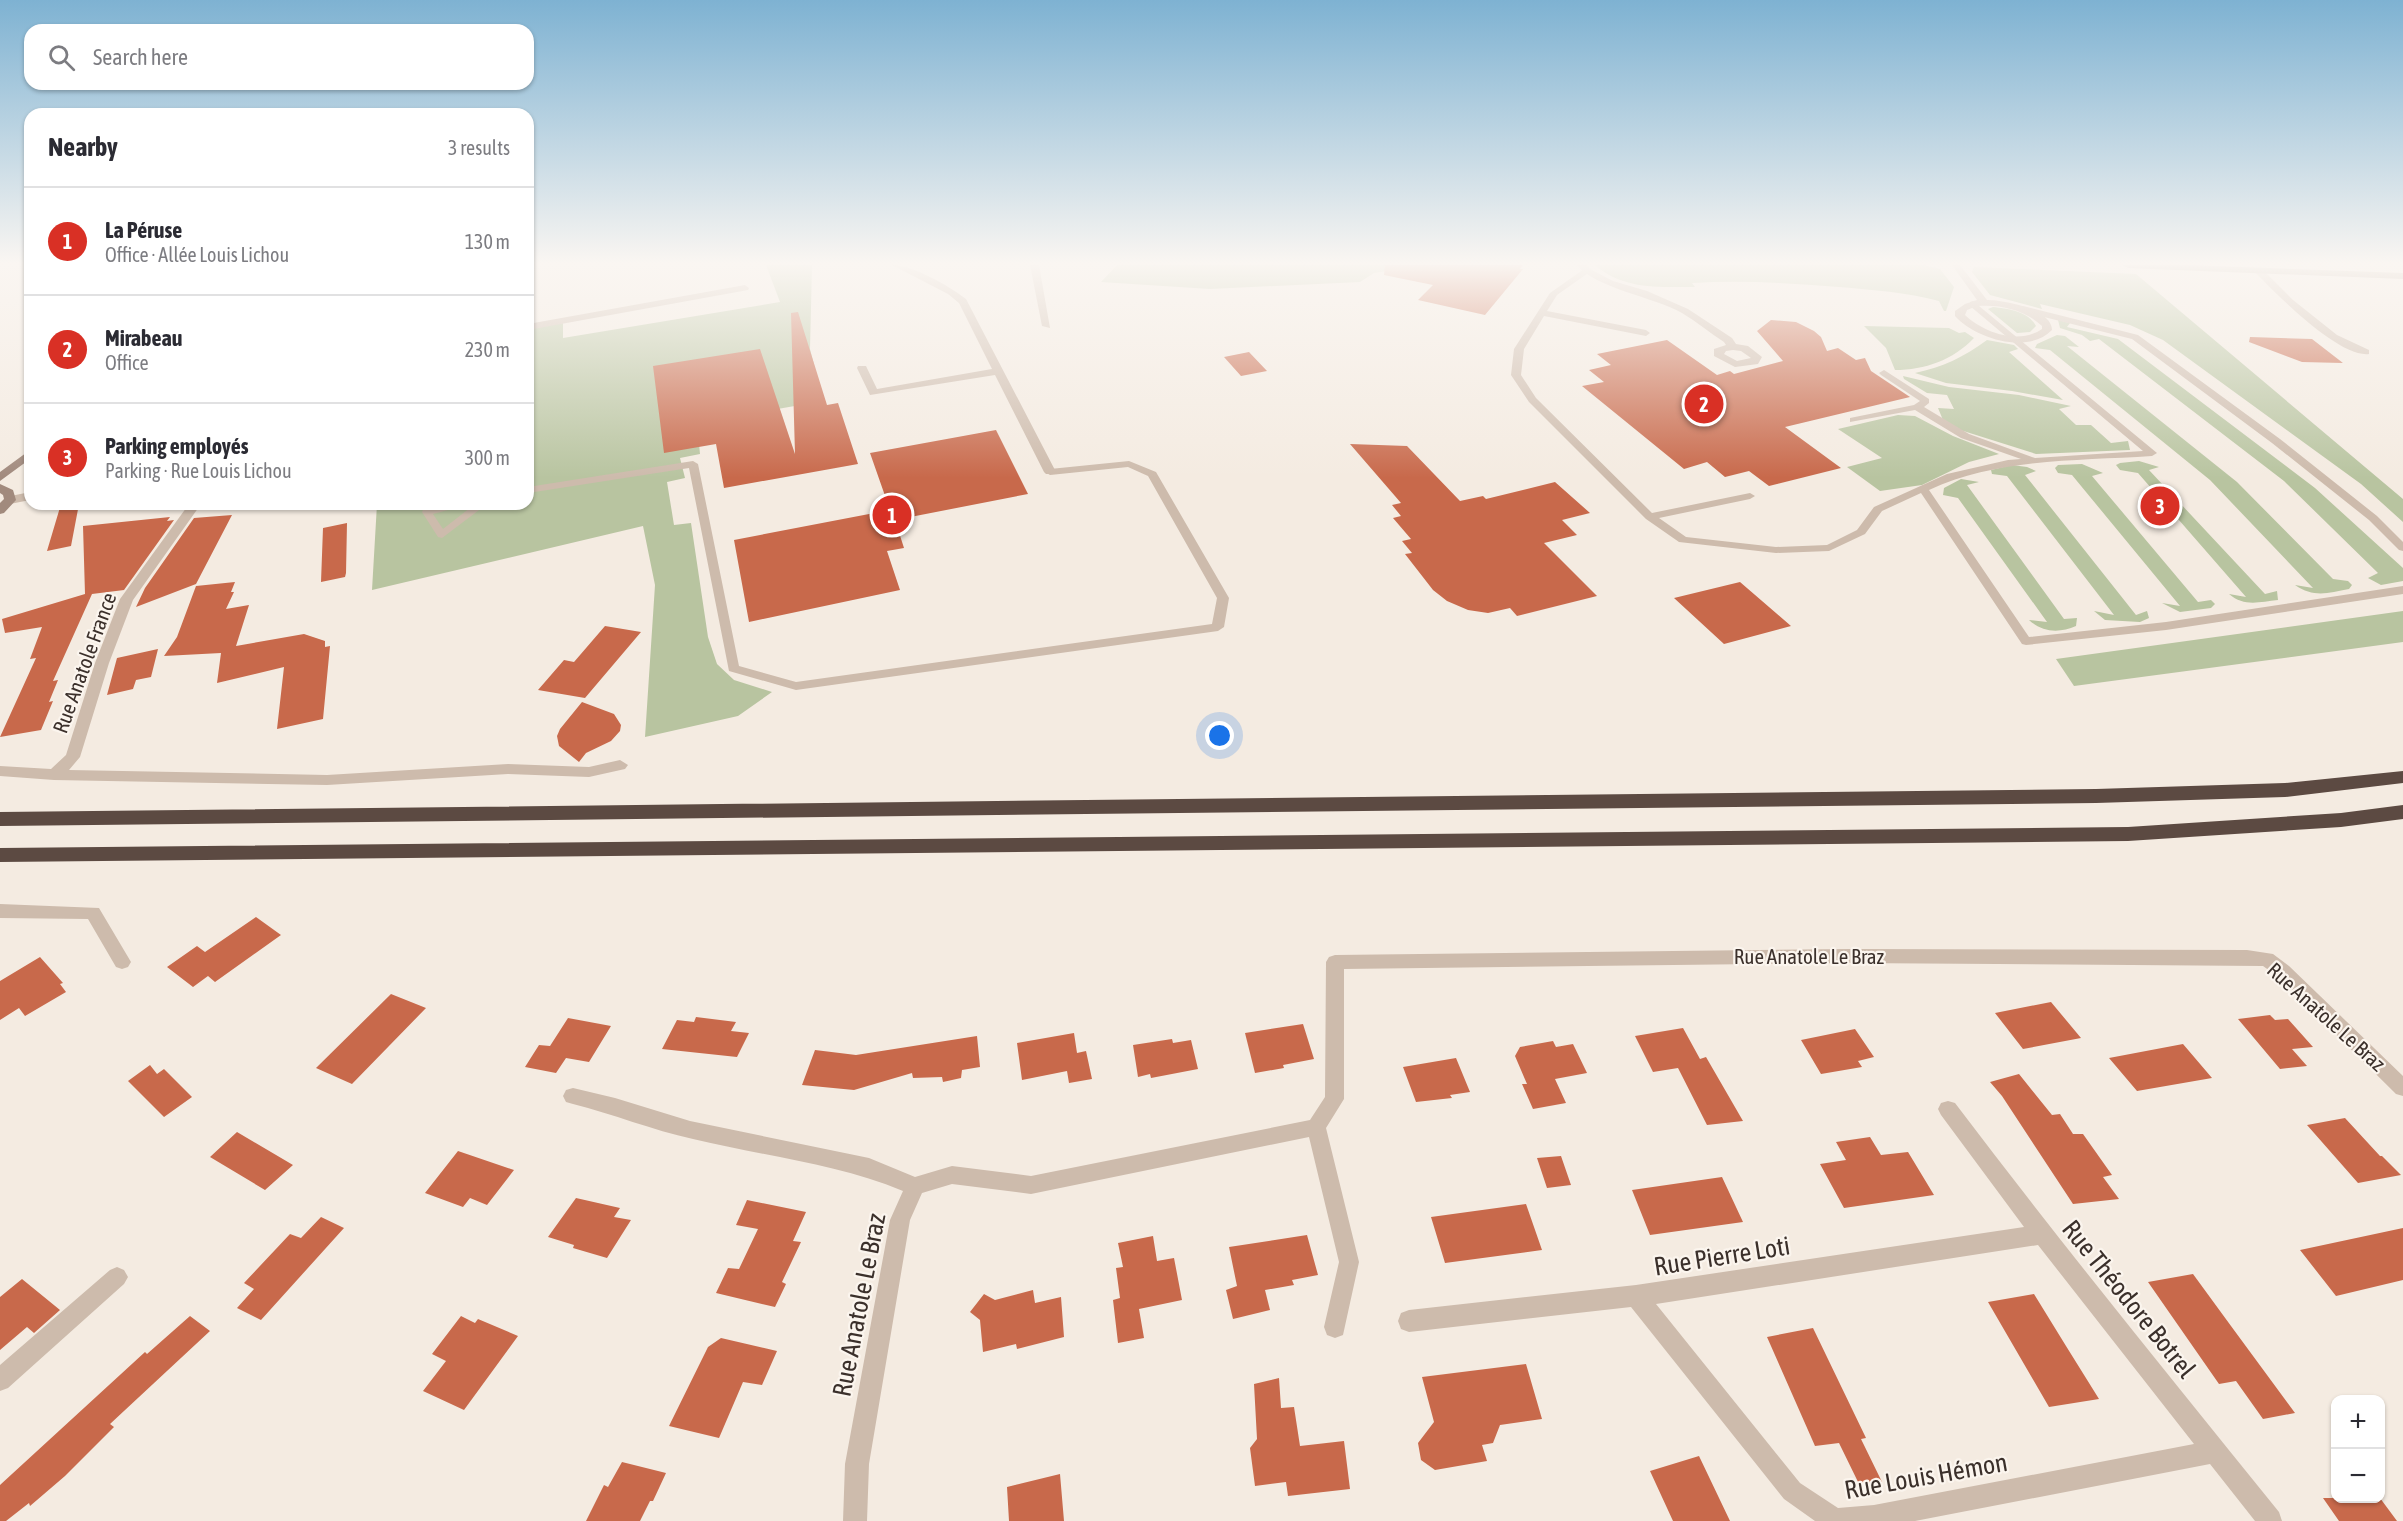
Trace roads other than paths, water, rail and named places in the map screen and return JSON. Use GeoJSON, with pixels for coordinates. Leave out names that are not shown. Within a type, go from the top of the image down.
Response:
{"type":"FeatureCollection","features":[{"type":"Feature","properties":{"kind":"highway"},"geometry":{"type":"LineString","coordinates":[[0,819],[2096,796],[2285,790],[2403,777]]}},
{"type":"Feature","properties":{"kind":"highway"},"geometry":{"type":"LineString","coordinates":[[0,855],[2128,834],[2341,820],[2403,812]]}},
{"type":"Feature","properties":{"kind":"main road"},"geometry":{"type":"LineString","coordinates":[[0,478],[24,458]]}},
{"type":"Feature","properties":{"kind":"main road"},"geometry":{"type":"LineString","coordinates":[[0,488],[9,493],[10,500],[0,510]]}},
{"type":"Feature","properties":{"kind":"street"},"geometry":{"type":"LineString","coordinates":[[981,336],[1050,472]]}},
{"type":"Feature","properties":{"kind":"street"},"geometry":{"type":"LineString","coordinates":[[1722,336],[1733,347]]}},
{"type":"Feature","properties":{"kind":"street"},"geometry":{"type":"LineString","coordinates":[[1999,336],[2014,339],[2039,336]]}},
{"type":"Feature","properties":{"kind":"street"},"geometry":{"type":"LineString","coordinates":[[2332,336],[2365,352]]}},
{"type":"Feature","properties":{"kind":"street"},"geometry":{"type":"LineString","coordinates":[[862,368],[873,393],[999,370]]}},
{"type":"Feature","properties":{"kind":"street"},"geometry":{"type":"LineString","coordinates":[[10,500],[24,497]]}},
{"type":"Feature","properties":{"kind":"street","name":"Rue Anatole France"},"geometry":{"type":"LineString","coordinates":[[54,775],[73,757],[102,663],[127,599],[191,510]]}},
{"type":"Feature","properties":{"kind":"street"},"geometry":{"type":"LineString","coordinates":[[0,771],[54,775],[327,780],[508,769],[589,772],[620,765]]}},
{"type":"Feature","properties":{"kind":"street"},"geometry":{"type":"LineString","coordinates":[[0,911],[93,913],[122,962]]}},
{"type":"Feature","properties":{"kind":"street","name":"Rue Anatole Le Braz"},"geometry":{"type":"LineString","coordinates":[[1316,1127],[1334,1099],[1335,962],[1850,956],[2247,957],[2266,960],[2283,971],[2403,1088]]}},
{"type":"Feature","properties":{"kind":"street"},"geometry":{"type":"LineString","coordinates":[[573,1096],[615,1106],[690,1130],[869,1167],[915,1186],[952,1175],[1031,1185],[1316,1127],[1349,1262],[1335,1327]]}},
{"type":"Feature","properties":{"kind":"street","name":"Rue Théodore Botrel"},"geometry":{"type":"LineString","coordinates":[[1948,1109],[2042,1234],[2216,1450],[2270,1521]]}},
{"type":"Feature","properties":{"kind":"street","name":"Rue Anatole Le Braz"},"geometry":{"type":"LineString","coordinates":[[855,1521],[857,1464],[897,1231],[915,1186]]}},
{"type":"Feature","properties":{"kind":"street","name":"Rue Pierre Loti"},"geometry":{"type":"LineString","coordinates":[[1409,1321],[1636,1296],[2042,1234]]}},
{"type":"Feature","properties":{"kind":"street"},"geometry":{"type":"LineString","coordinates":[[0,1380],[117,1277]]}},
{"type":"Feature","properties":{"kind":"street","name":"Rue Louis Hémon"},"geometry":{"type":"LineString","coordinates":[[1636,1296],[1792,1491],[1835,1520],[1874,1517],[2216,1450]]}},
{"type":"Feature","properties":{"kind":"lane"},"geometry":{"type":"LineString","coordinates":[[1527,336],[1519,349],[1516,375],[1532,400],[1650,517],[1683,540],[1776,550],[1829,548],[1860,532],[1878,509],[1951,476],[2008,463],[2098,459],[2152,453],[2011,336]]}},
{"type":"Feature","properties":{"kind":"lane"},"geometry":{"type":"LineString","coordinates":[[2135,336],[2276,441],[2373,518],[2403,548]]}},
{"type":"Feature","properties":{"kind":"lane"},"geometry":{"type":"LineString","coordinates":[[1853,420],[1917,407],[1926,401],[1884,373]]}},
{"type":"Feature","properties":{"kind":"lane"},"geometry":{"type":"LineString","coordinates":[[1917,407],[1965,436],[2036,461]]}},
{"type":"Feature","properties":{"kind":"lane"},"geometry":{"type":"LineString","coordinates":[[534,489],[693,464],[733,668],[796,686],[1218,627],[1223,598],[1152,474],[1129,464],[1050,472]]}},
{"type":"Feature","properties":{"kind":"lane"},"geometry":{"type":"LineString","coordinates":[[1924,490],[2026,640],[2166,626],[2403,590]]}},
{"type":"Feature","properties":{"kind":"lane"},"geometry":{"type":"LineString","coordinates":[[1650,517],[1750,496]]}},
{"type":"Feature","properties":{"kind":"lane"},"geometry":{"type":"LineString","coordinates":[[436,510],[428,512],[442,535],[474,510]]}},
{"type":"Feature","properties":{"kind":"place","name":"Mirabeau"},"geometry":{"type":"Point","coordinates":[1704,404]}},
{"type":"Feature","properties":{"kind":"place","name":"Parking employés"},"geometry":{"type":"Point","coordinates":[2160,506]}},
{"type":"Feature","properties":{"kind":"place","name":"La Péruse"},"geometry":{"type":"Point","coordinates":[892,515]}}]}
